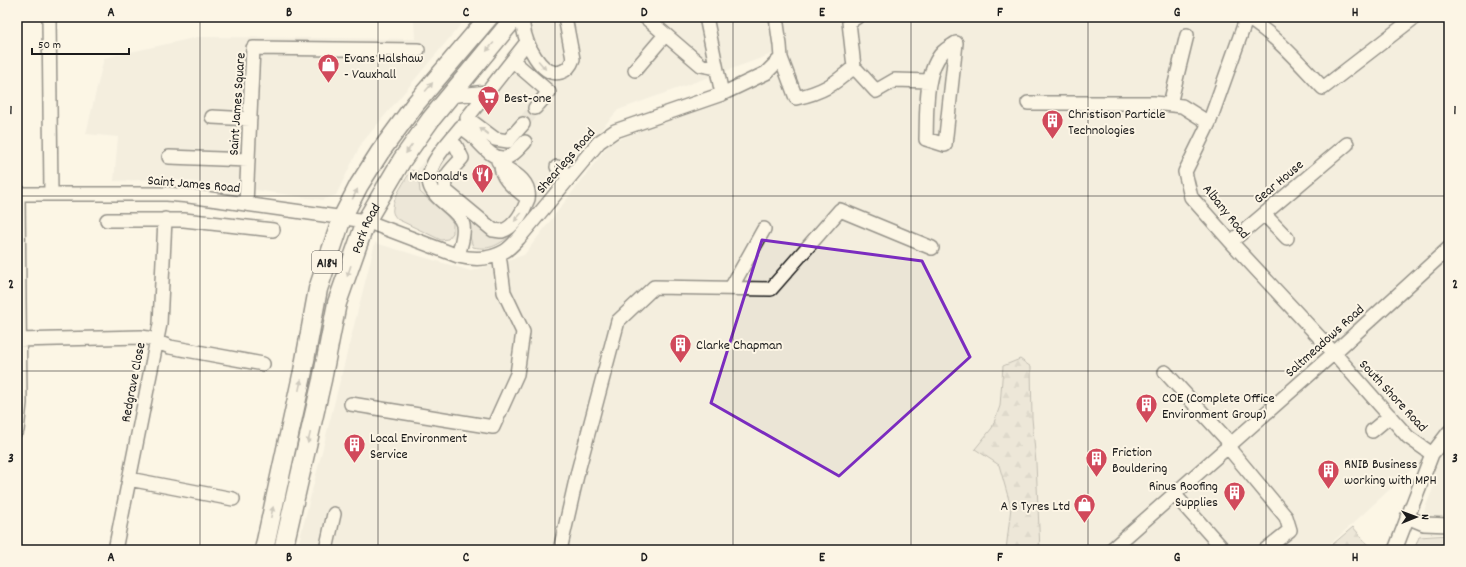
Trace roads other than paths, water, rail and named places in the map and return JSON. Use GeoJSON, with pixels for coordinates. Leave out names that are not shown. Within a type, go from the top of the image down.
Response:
{"type":"FeatureCollection","features":[{"type":"Feature","properties":{"kind":"highway","name":"Park Road"},"geometry":{"type":"LineString","coordinates":[[264,550],[318,289],[342,218],[359,185],[380,152],[416,103],[489,17]]}},
{"type":"Feature","properties":{"kind":"highway","name":"Park Road"},"geometry":{"type":"LineString","coordinates":[[283,550],[322,380],[337,303],[366,221],[402,160],[431,119],[515,17]]}},
{"type":"Feature","properties":{"kind":"highway"},"geometry":{"type":"LineString","coordinates":[[309,338],[329,343]]}},
{"type":"Feature","properties":{"kind":"street"},"geometry":{"type":"LineString","coordinates":[[49,17],[51,194]]}},
{"type":"Feature","properties":{"kind":"street"},"geometry":{"type":"LineString","coordinates":[[524,17],[523,26],[527,42],[540,64],[545,70],[552,73],[564,71],[571,65],[573,59],[565,17]]}},
{"type":"Feature","properties":{"kind":"street"},"geometry":{"type":"LineString","coordinates":[[645,17],[701,65],[716,68]]}},
{"type":"Feature","properties":{"kind":"street"},"geometry":{"type":"LineString","coordinates":[[706,17],[722,94]]}},
{"type":"Feature","properties":{"kind":"street"},"geometry":{"type":"LineString","coordinates":[[776,17],[781,58],[796,98],[821,91],[832,85],[854,67]]}},
{"type":"Feature","properties":{"kind":"street"},"geometry":{"type":"LineString","coordinates":[[857,17],[849,22],[854,67],[876,91],[895,80],[929,81]]}},
{"type":"Feature","properties":{"kind":"street"},"geometry":{"type":"LineString","coordinates":[[1247,18],[1275,38],[1323,88],[1415,17]]}},
{"type":"Feature","properties":{"kind":"street","name":"Albany Road"},"geometry":{"type":"LineString","coordinates":[[1247,18],[1208,123],[1185,172],[1191,196],[1231,242],[1334,353]]}},
{"type":"Feature","properties":{"kind":"street"},"geometry":{"type":"LineString","coordinates":[[635,70],[665,35]]}},
{"type":"Feature","properties":{"kind":"street"},"geometry":{"type":"LineString","coordinates":[[1170,104],[1187,35]]}},
{"type":"Feature","properties":{"kind":"street"},"geometry":{"type":"LineString","coordinates":[[523,124],[508,141],[495,140],[467,118],[527,42]]}},
{"type":"Feature","properties":{"kind":"street"},"geometry":{"type":"LineString","coordinates":[[956,43],[945,145],[926,139],[929,81],[936,63],[943,52],[956,43]]}},
{"type":"Feature","properties":{"kind":"street","name":"Saint James Square"},"geometry":{"type":"LineString","coordinates":[[246,204],[252,48],[418,50]]}},
{"type":"Feature","properties":{"kind":"street","name":"Shearlegs Road"},"geometry":{"type":"LineString","coordinates":[[366,221],[458,256],[471,259],[486,258],[499,254],[505,251],[520,238],[599,142],[615,131],[722,94],[766,73],[781,58]]}},
{"type":"Feature","properties":{"kind":"street"},"geometry":{"type":"LineString","coordinates":[[513,61],[549,92],[535,108]]}},
{"type":"Feature","properties":{"kind":"street"},"geometry":{"type":"LineString","coordinates":[[449,96],[487,92]]}},
{"type":"Feature","properties":{"kind":"street"},"geometry":{"type":"LineString","coordinates":[[1028,103],[1154,102],[1182,106],[1208,123]]}},
{"type":"Feature","properties":{"kind":"street"},"geometry":{"type":"LineString","coordinates":[[212,117],[250,119]]}},
{"type":"Feature","properties":{"kind":"street"},"geometry":{"type":"LineString","coordinates":[[458,256],[464,229],[462,223],[459,218],[437,197],[432,190],[430,182],[433,164],[461,128],[470,134],[499,161],[504,178],[528,199],[524,210],[509,228],[501,231],[493,230],[446,191],[444,185],[445,178],[462,158],[481,145]]}},
{"type":"Feature","properties":{"kind":"street"},"geometry":{"type":"LineString","coordinates":[[450,142],[456,146],[462,158]]}},
{"type":"Feature","properties":{"kind":"street"},"geometry":{"type":"LineString","coordinates":[[499,161],[502,158],[508,157],[525,142]]}},
{"type":"Feature","properties":{"kind":"street","name":"Gear House"},"geometry":{"type":"LineString","coordinates":[[1231,242],[1347,144]]}},
{"type":"Feature","properties":{"kind":"street"},"geometry":{"type":"LineString","coordinates":[[169,157],[248,160]]}},
{"type":"Feature","properties":{"kind":"street"},"geometry":{"type":"LineString","coordinates":[[557,167],[570,177]]}},
{"type":"Feature","properties":{"kind":"street"},"geometry":{"type":"LineString","coordinates":[[17,430],[20,403],[18,340],[18,194]]}},
{"type":"Feature","properties":{"kind":"street","name":"Saint James Road"},"geometry":{"type":"LineString","coordinates":[[18,194],[167,194],[366,221]]}},
{"type":"Feature","properties":{"kind":"street"},"geometry":{"type":"LineString","coordinates":[[560,550],[578,471],[618,321],[654,287],[771,289],[840,210],[932,248]]}},
{"type":"Feature","properties":{"kind":"street"},"geometry":{"type":"LineString","coordinates":[[1264,214],[1287,238]]}},
{"type":"Feature","properties":{"kind":"street","name":"Redgrave Close"},"geometry":{"type":"LineString","coordinates":[[115,550],[157,341],[160,314],[165,219]]}},
{"type":"Feature","properties":{"kind":"street"},"geometry":{"type":"LineString","coordinates":[[107,220],[184,220],[273,230]]}},
{"type":"Feature","properties":{"kind":"street"},"geometry":{"type":"LineString","coordinates":[[731,288],[764,229]]}},
{"type":"Feature","properties":{"kind":"street","name":"Saltmeadows Road"},"geometry":{"type":"LineString","coordinates":[[1111,550],[1334,353],[1449,248]]}},
{"type":"Feature","properties":{"kind":"street"},"geometry":{"type":"LineString","coordinates":[[351,404],[493,427],[517,374],[523,332],[504,292],[499,254]]}},
{"type":"Feature","properties":{"kind":"street"},"geometry":{"type":"LineString","coordinates":[[18,340],[141,337],[157,341],[170,347],[263,364]]}},
{"type":"Feature","properties":{"kind":"street","name":"South Shore Road"},"geometry":{"type":"LineString","coordinates":[[1334,353],[1408,437],[1432,454],[1449,432]]}},
{"type":"Feature","properties":{"kind":"street"},"geometry":{"type":"LineString","coordinates":[[1165,372],[1229,445],[1286,517],[1290,530],[1265,550]]}},
{"type":"Feature","properties":{"kind":"street"},"geometry":{"type":"LineString","coordinates":[[1372,431],[1390,416]]}},
{"type":"Feature","properties":{"kind":"street"},"geometry":{"type":"LineString","coordinates":[[1395,550],[1432,454]]}},
{"type":"Feature","properties":{"kind":"street"},"geometry":{"type":"LineString","coordinates":[[129,479],[233,499]]}},
{"type":"Feature","properties":{"kind":"street"},"geometry":{"type":"LineString","coordinates":[[1174,494],[1224,550]]}},
{"type":"Feature","properties":{"kind":"street"},"geometry":{"type":"LineString","coordinates":[[326,550],[334,514]]}},
{"type":"Feature","properties":{"kind":"street"},"geometry":{"type":"LineString","coordinates":[[1407,517],[1424,524],[1449,525]]}},
{"type":"Feature","properties":{"kind":"tunnel"},"geometry":{"type":"LineString","coordinates":[[523,124],[535,108]]}},
{"type":"Feature","properties":{"kind":"place","name":"Evans Halshaw - Vauxhall"},"geometry":{"type":"Point","coordinates":[328,84]}},
{"type":"Feature","properties":{"kind":"place","name":"Best-one"},"geometry":{"type":"Point","coordinates":[489,116]}},
{"type":"Feature","properties":{"kind":"place","name":"Christison Particle Technologies"},"geometry":{"type":"Point","coordinates":[1053,140]}},
{"type":"Feature","properties":{"kind":"place","name":"McDonald's"},"geometry":{"type":"Point","coordinates":[483,194]}},
{"type":"Feature","properties":{"kind":"place","name":"Clarke Chapman"},"geometry":{"type":"Point","coordinates":[680,364]}},
{"type":"Feature","properties":{"kind":"place","name":"COE (Complete Office Environment Group)"},"geometry":{"type":"Point","coordinates":[1146,424]}},
{"type":"Feature","properties":{"kind":"place","name":"Local Environment Service"},"geometry":{"type":"Point","coordinates":[355,464]}},
{"type":"Feature","properties":{"kind":"place","name":"Friction Bouldering"},"geometry":{"type":"Point","coordinates":[1096,478]}},
{"type":"Feature","properties":{"kind":"place","name":"RNIB Business working with MPH"},"geometry":{"type":"Point","coordinates":[1329,490]}},
{"type":"Feature","properties":{"kind":"place","name":"Rinus Roofing Supplies"},"geometry":{"type":"Point","coordinates":[1234,512]}},
{"type":"Feature","properties":{"kind":"place","name":"A S Tyres Ltd"},"geometry":{"type":"Point","coordinates":[1085,524]}}]}
